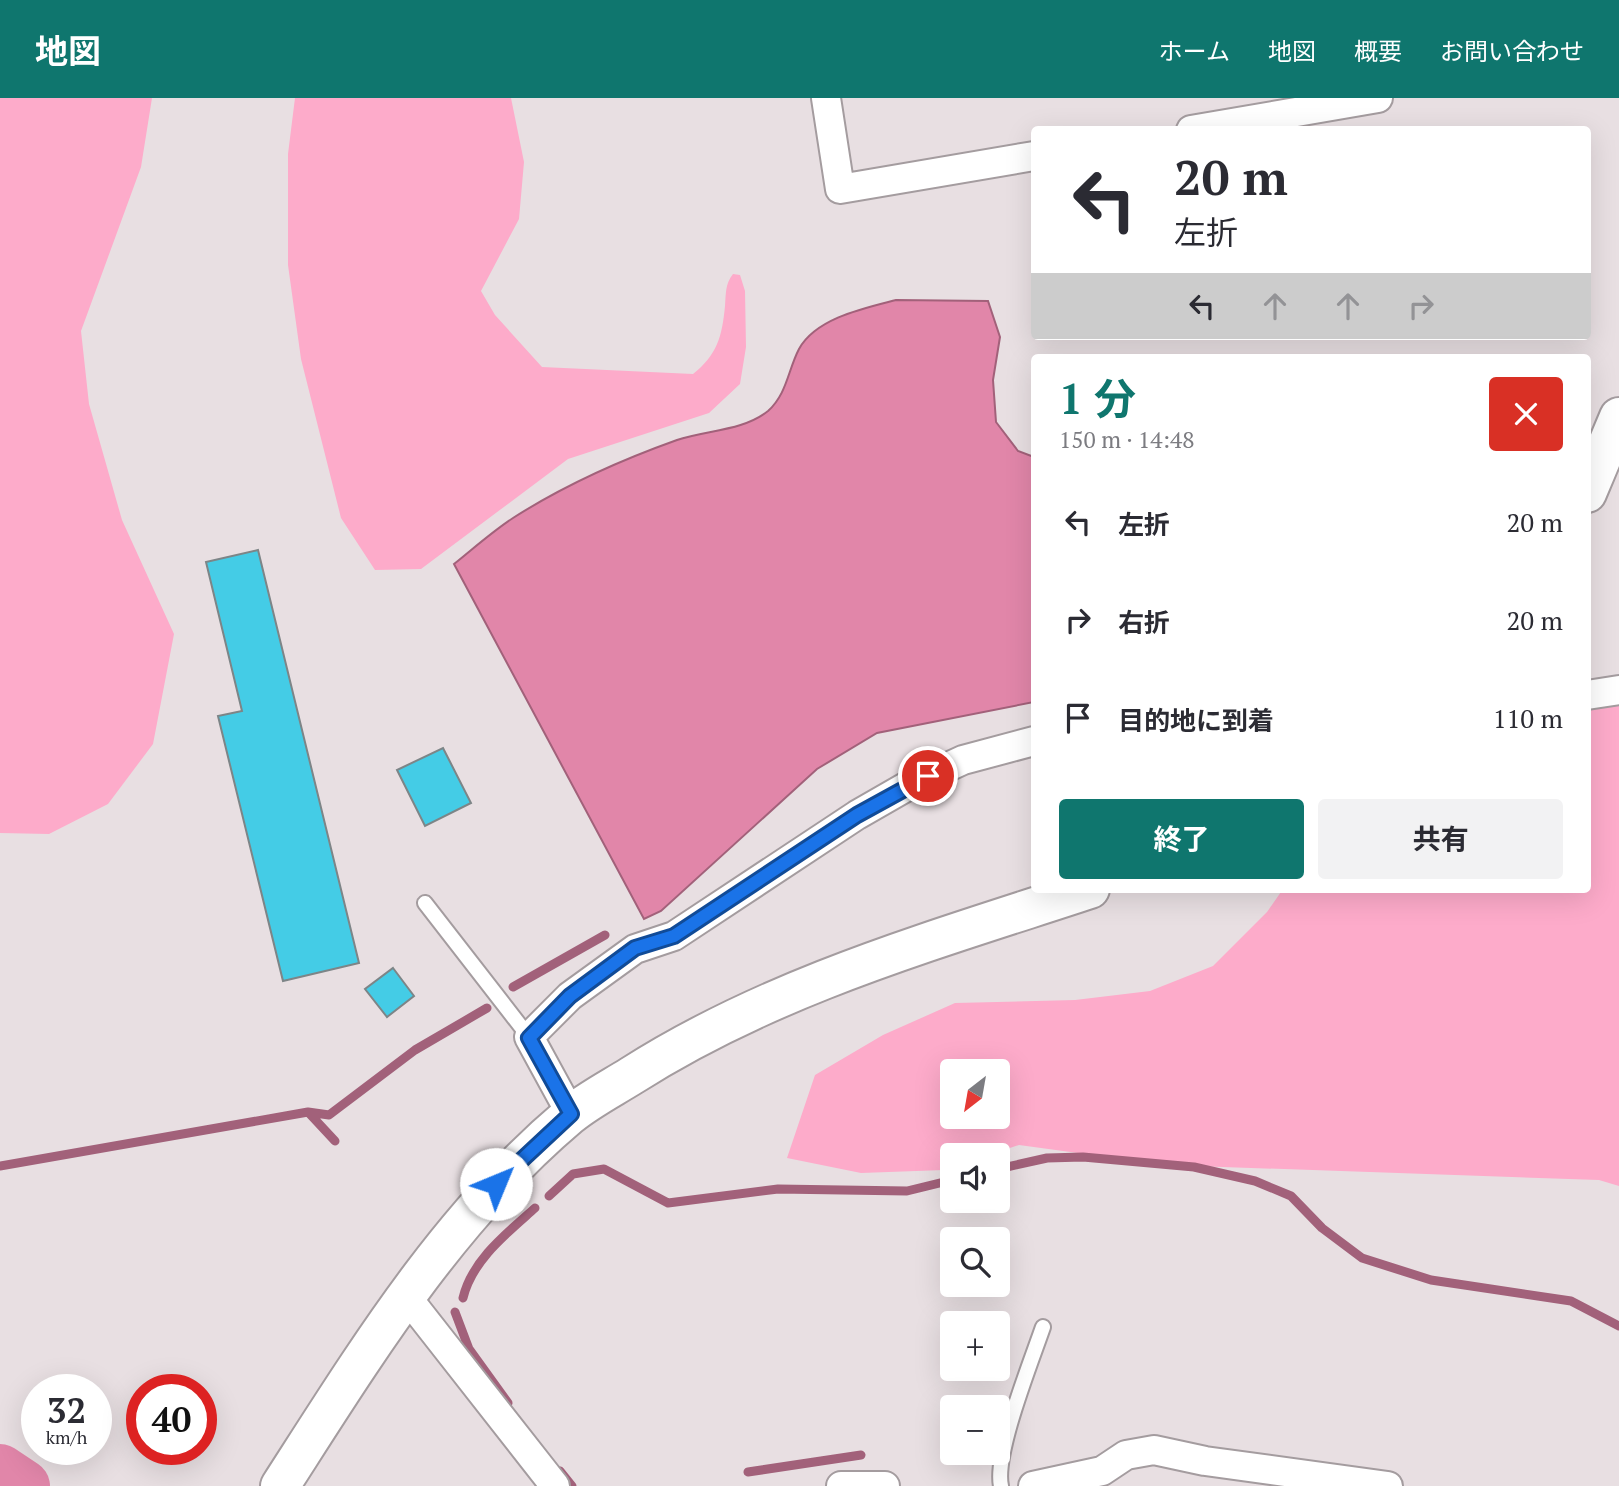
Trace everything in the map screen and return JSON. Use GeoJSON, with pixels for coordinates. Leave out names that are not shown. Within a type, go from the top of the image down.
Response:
{"type":"FeatureCollection","features":[{"type":"Feature","properties":{"kind":"street"},"geometry":{"type":"LineString","coordinates":[[826,98],[840,189],[1031,157]]}},
{"type":"Feature","properties":{"kind":"street"},"geometry":{"type":"LineString","coordinates":[[1214,126],[1378,98]]}},
{"type":"Feature","properties":{"kind":"street"},"geometry":{"type":"LineString","coordinates":[[1591,484],[1619,417]]}},
{"type":"Feature","properties":{"kind":"street"},"geometry":{"type":"LineString","coordinates":[[1591,694],[1619,690]]}},
{"type":"Feature","properties":{"kind":"street"},"geometry":{"type":"LineString","coordinates":[[571,1114],[529,1038],[570,996],[635,948],[674,936],[857,815],[911,784],[963,760],[1031,742]]}},
{"type":"Feature","properties":{"kind":"street"},"geometry":{"type":"LineString","coordinates":[[280,1486],[406,1296],[469,1213],[571,1114],[692,1038],[769,1002],[845,970],[1078,893]]}},
{"type":"Feature","properties":{"kind":"street"},"geometry":{"type":"LineString","coordinates":[[406,1296],[555,1486]]}},
{"type":"Feature","properties":{"kind":"street"},"geometry":{"type":"LineString","coordinates":[[1036,1486],[1102,1471],[1126,1455],[1154,1450],[1205,1461],[1388,1486]]}},
{"type":"Feature","properties":{"kind":"street"},"geometry":{"type":"LineString","coordinates":[[841,1486],[885,1486]]}},
{"type":"Feature","properties":{"kind":"lane"},"geometry":{"type":"LineString","coordinates":[[425,903],[529,1038]]}},
{"type":"Feature","properties":{"kind":"lane"},"geometry":{"type":"LineString","coordinates":[[1001,1486],[998,1474],[1042,1327]]}},
{"type":"Feature","properties":{"kind":"shaded area"},"geometry":{"type":"Polygon","coordinates":[[[0,98],[152,98],[141,167],[81,331],[89,404],[122,520],[174,634],[153,744],[108,804],[49,834],[0,833],[0,98]]]}},
{"type":"Feature","properties":{"kind":"shaded area"},"geometry":{"type":"Polygon","coordinates":[[[295,98],[511,98],[524,162],[519,219],[481,291],[495,315],[542,367],[693,374],[708,360],[717,344],[727,285],[733,274],[740,275],[745,291],[746,347],[740,384],[709,413],[568,459],[421,569],[375,570],[341,518],[301,359],[288,265],[288,154],[295,98]]]}},
{"type":"Feature","properties":{"kind":"shaded area"},"geometry":{"type":"Polygon","coordinates":[[[896,300],[988,301],[1000,337],[993,380],[996,422],[1018,451],[1031,456],[1031,703],[877,733],[817,769],[661,911],[644,919],[454,564],[513,518],[593,474],[677,440],[758,418],[768,411],[779,397],[795,357],[807,338],[829,322],[896,300]]]}},
{"type":"Feature","properties":{"kind":"shaded area"},"geometry":{"type":"Polygon","coordinates":[[[1619,676],[1619,1186],[1599,1180],[1166,1165],[1019,1145],[1010,1148],[1010,1143],[940,1143],[940,1170],[861,1173],[787,1158],[815,1075],[883,1035],[955,1003],[1075,1000],[1150,991],[1213,966],[1267,912],[1280,893],[1591,893],[1591,684],[1619,676]]]}},
{"type":"Feature","properties":{"kind":"building"},"geometry":{"type":"Polygon","coordinates":[[[258,550],[359,963],[283,981],[218,716],[242,711],[206,562],[258,550]]]}},
{"type":"Feature","properties":{"kind":"building"},"geometry":{"type":"Polygon","coordinates":[[[443,748],[471,803],[425,826],[397,770],[443,748]]]}},
{"type":"Feature","properties":{"kind":"building"},"geometry":{"type":"Polygon","coordinates":[[[393,968],[414,996],[387,1017],[365,989],[393,968]]]}},
{"type":"Feature","properties":{"kind":"waterway"},"geometry":{"type":"LineString","coordinates":[[513,987],[605,935]]}},
{"type":"Feature","properties":{"kind":"waterway"},"geometry":{"type":"LineString","coordinates":[[308,1112],[329,1115],[415,1050],[487,1008]]}},
{"type":"Feature","properties":{"kind":"waterway"},"geometry":{"type":"LineString","coordinates":[[0,1166],[308,1112],[335,1141]]}},
{"type":"Feature","properties":{"kind":"waterway"},"geometry":{"type":"LineString","coordinates":[[1010,1166],[1047,1158],[1083,1157],[1194,1167],[1255,1181],[1291,1196],[1322,1228],[1362,1258],[1431,1280],[1571,1301],[1619,1326]]}},
{"type":"Feature","properties":{"kind":"waterway"},"geometry":{"type":"LineString","coordinates":[[549,1196],[573,1174],[604,1169],[668,1203],[778,1189],[907,1191],[940,1183]]}},
{"type":"Feature","properties":{"kind":"waterway"},"geometry":{"type":"LineString","coordinates":[[463,1298],[482,1259],[535,1208]]}},
{"type":"Feature","properties":{"kind":"waterway"},"geometry":{"type":"LineString","coordinates":[[455,1312],[469,1349],[508,1403]]}},
{"type":"Feature","properties":{"kind":"waterway"},"geometry":{"type":"LineString","coordinates":[[748,1472],[861,1455]]}},
{"type":"Feature","properties":{"kind":"waterway"},"geometry":{"type":"LineString","coordinates":[[0,1470],[24,1486]]}},
{"type":"Feature","properties":{"kind":"waterway"},"geometry":{"type":"LineString","coordinates":[[560,1471],[572,1486]]}},
{"type":"Feature","properties":{"kind":"route"},"geometry":{"type":"LineString","coordinates":[[496,1184],[571,1114],[529,1038],[570,996],[635,948],[674,936],[857,815],[928,776]]}}]}
